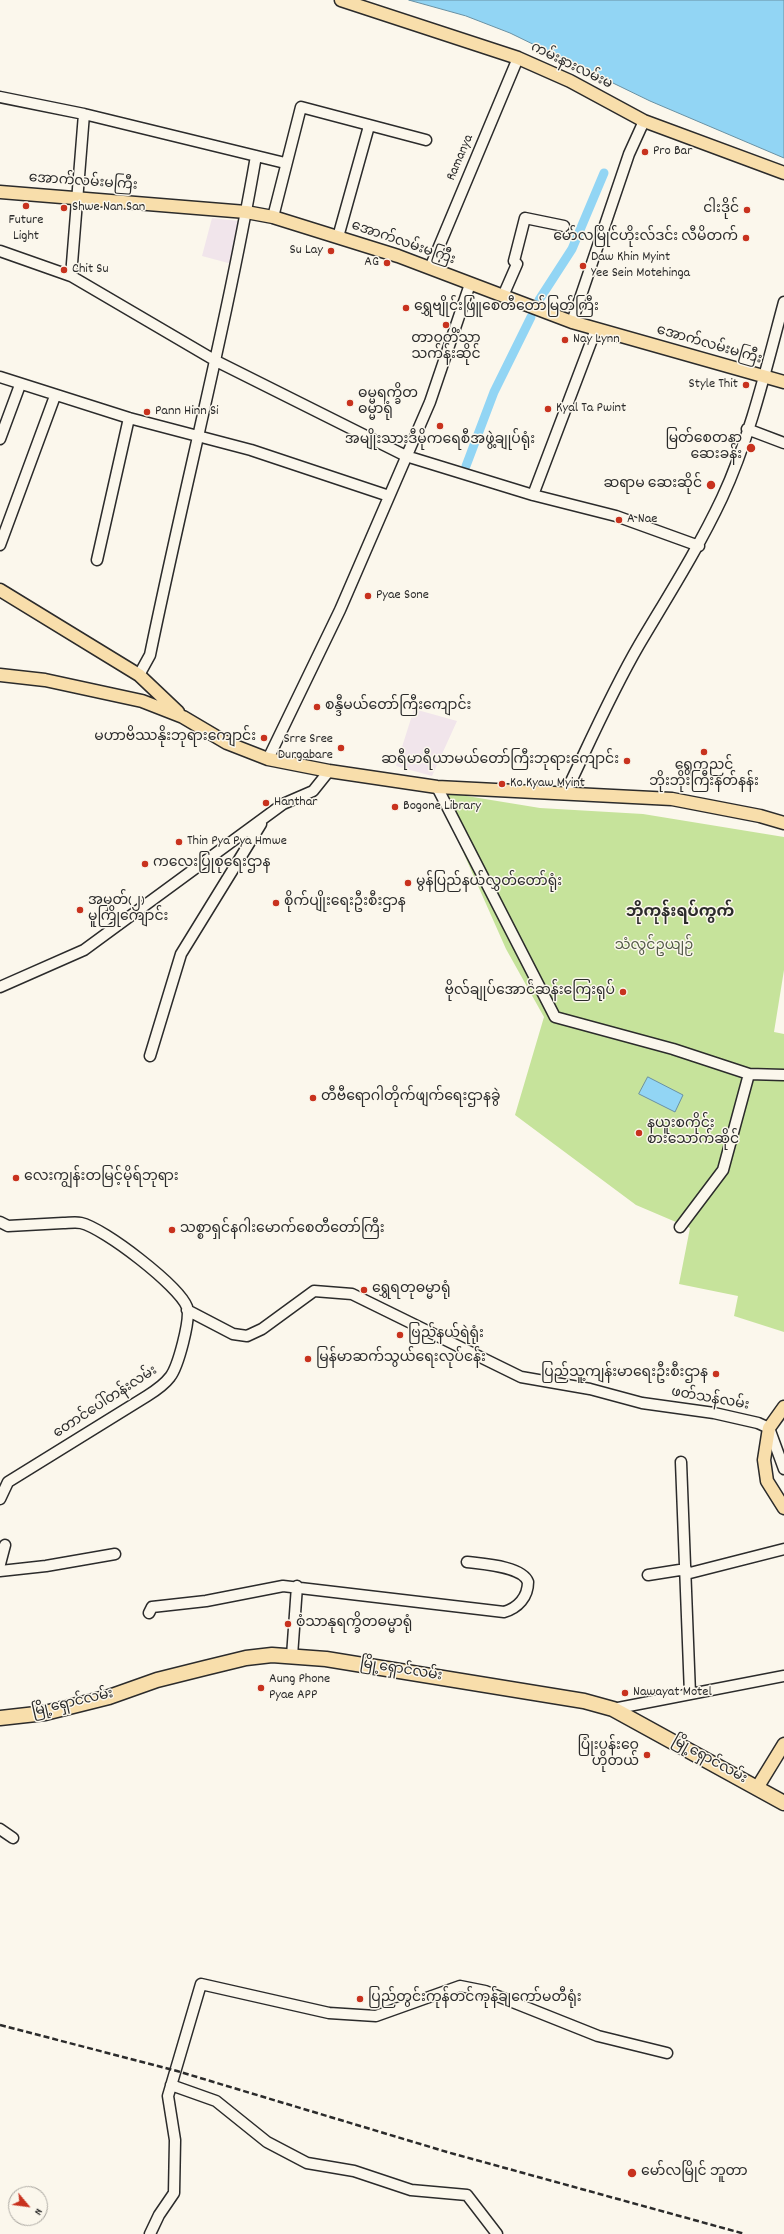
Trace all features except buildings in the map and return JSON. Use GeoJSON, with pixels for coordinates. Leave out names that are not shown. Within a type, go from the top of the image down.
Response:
{"type":"FeatureCollection","features":[{"type":"Feature","properties":{"kind":"highway","name":"မြို့ရှောင်လမ်း"},"geometry":{"type":"LineString","coordinates":[[0,1718],[45,1713],[109,1697],[157,1680],[246,1658],[272,1655],[292,1656],[486,1684],[584,1700],[613,1709],[784,1803]]}},
{"type":"Feature","properties":{"kind":"main road","name":"ကမ်းနားလမ်းမ"},"geometry":{"type":"LineString","coordinates":[[341,0],[518,58],[570,81],[644,120],[784,173]]}},
{"type":"Feature","properties":{"kind":"main road","name":"အောက်လမ်းမကြီး"},"geometry":{"type":"LineString","coordinates":[[0,192],[246,212],[273,217],[430,268],[572,322],[784,382]]}},
{"type":"Feature","properties":{"kind":"main road"},"geometry":{"type":"LineString","coordinates":[[0,590],[139,675],[183,717]]}},
{"type":"Feature","properties":{"kind":"main road"},"geometry":{"type":"LineString","coordinates":[[0,675],[45,680],[142,701],[183,717],[227,743],[268,759],[329,771],[437,787],[672,799],[760,816],[784,823]]}},
{"type":"Feature","properties":{"kind":"main road"},"geometry":{"type":"LineString","coordinates":[[784,1407],[769,1428],[764,1460],[767,1481],[784,1508]]}},
{"type":"Feature","properties":{"kind":"main road"},"geometry":{"type":"LineString","coordinates":[[757,1788],[784,1744]]}},
{"type":"Feature","properties":{"kind":"street","name":"Ramanya"},"geometry":{"type":"LineString","coordinates":[[430,268],[518,58]]}},
{"type":"Feature","properties":{"kind":"street"},"geometry":{"type":"LineString","coordinates":[[0,97],[84,114],[286,163]]}},
{"type":"Feature","properties":{"kind":"street"},"geometry":{"type":"LineString","coordinates":[[273,217],[301,107],[426,140]]}},
{"type":"Feature","properties":{"kind":"street"},"geometry":{"type":"LineString","coordinates":[[71,276],[79,198],[84,114]]}},
{"type":"Feature","properties":{"kind":"street"},"geometry":{"type":"LineString","coordinates":[[572,322],[628,154],[644,120]]}},
{"type":"Feature","properties":{"kind":"street"},"geometry":{"type":"LineString","coordinates":[[338,237],[369,126]]}},
{"type":"Feature","properties":{"kind":"street"},"geometry":{"type":"LineString","coordinates":[[139,675],[150,655],[198,435],[216,361],[256,156]]}},
{"type":"Feature","properties":{"kind":"street"},"geometry":{"type":"LineString","coordinates":[[503,296],[517,264],[514,261],[526,218],[564,226]]}},
{"type":"Feature","properties":{"kind":"street"},"geometry":{"type":"LineString","coordinates":[[0,251],[71,276],[216,361],[406,456],[533,496],[616,516],[699,546]]}},
{"type":"Feature","properties":{"kind":"street"},"geometry":{"type":"LineString","coordinates":[[268,759],[340,610],[430,402],[470,284]]}},
{"type":"Feature","properties":{"kind":"street"},"geometry":{"type":"LineString","coordinates":[[565,794],[600,720],[638,646],[699,546],[723,496],[764,377],[784,302]]}},
{"type":"Feature","properties":{"kind":"street"},"geometry":{"type":"LineString","coordinates":[[533,496],[596,329]]}},
{"type":"Feature","properties":{"kind":"street"},"geometry":{"type":"LineString","coordinates":[[0,377],[20,385],[129,418],[252,450],[389,496]]}},
{"type":"Feature","properties":{"kind":"street"},"geometry":{"type":"LineString","coordinates":[[0,439],[20,385]]}},
{"type":"Feature","properties":{"kind":"street"},"geometry":{"type":"LineString","coordinates":[[0,545],[55,396]]}},
{"type":"Feature","properties":{"kind":"street"},"geometry":{"type":"LineString","coordinates":[[97,560],[129,418]]}},
{"type":"Feature","properties":{"kind":"street"},"geometry":{"type":"LineString","coordinates":[[747,429],[784,443]]}},
{"type":"Feature","properties":{"kind":"street"},"geometry":{"type":"LineString","coordinates":[[0,987],[84,950],[283,804],[313,792],[329,771]]}},
{"type":"Feature","properties":{"kind":"street"},"geometry":{"type":"LineString","coordinates":[[437,787],[555,1017],[673,1049],[749,1074],[784,1075]]}},
{"type":"Feature","properties":{"kind":"street"},"geometry":{"type":"LineString","coordinates":[[150,1056],[181,954],[263,820]]}},
{"type":"Feature","properties":{"kind":"street"},"geometry":{"type":"LineString","coordinates":[[680,1227],[723,1170],[749,1074]]}},
{"type":"Feature","properties":{"kind":"street"},"geometry":{"type":"LineString","coordinates":[[0,1222],[8,1226],[81,1223],[115,1240],[165,1281],[182,1299],[187,1310]]}},
{"type":"Feature","properties":{"kind":"street","name":"ဖတ်သန်လမ်း"},"geometry":{"type":"LineString","coordinates":[[187,1310],[233,1334],[247,1336],[262,1329],[314,1291],[352,1294],[521,1377],[590,1389],[642,1403],[714,1413],[758,1422],[769,1428]]}},
{"type":"Feature","properties":{"kind":"street","name":"တောင်ပေါ်တန်းလမ်း"},"geometry":{"type":"LineString","coordinates":[[0,1499],[8,1482],[147,1396],[171,1376],[178,1359],[187,1310]]}},
{"type":"Feature","properties":{"kind":"street"},"geometry":{"type":"LineString","coordinates":[[769,1428],[784,1469]]}},
{"type":"Feature","properties":{"kind":"street"},"geometry":{"type":"LineString","coordinates":[[681,1462],[690,1694]]}},
{"type":"Feature","properties":{"kind":"street"},"geometry":{"type":"LineString","coordinates":[[0,1564],[5,1545]]}},
{"type":"Feature","properties":{"kind":"street"},"geometry":{"type":"LineString","coordinates":[[648,1575],[686,1572],[784,1549]]}},
{"type":"Feature","properties":{"kind":"street"},"geometry":{"type":"LineString","coordinates":[[0,1571],[46,1566],[115,1554]]}},
{"type":"Feature","properties":{"kind":"street"},"geometry":{"type":"LineString","coordinates":[[149,1613],[152,1607],[206,1601],[283,1586],[297,1586],[504,1612],[514,1608],[526,1595],[528,1582],[523,1574],[505,1568],[467,1562]]}},
{"type":"Feature","properties":{"kind":"street"},"geometry":{"type":"LineString","coordinates":[[292,1656],[297,1586]]}},
{"type":"Feature","properties":{"kind":"street"},"geometry":{"type":"LineString","coordinates":[[613,1709],[784,1676]]}},
{"type":"Feature","properties":{"kind":"street"},"geometry":{"type":"LineString","coordinates":[[0,1829],[13,1838]]}},
{"type":"Feature","properties":{"kind":"street"},"geometry":{"type":"LineString","coordinates":[[150,2234],[159,2215],[174,2193],[175,2140],[168,2096],[177,2071],[201,1984],[329,2013],[376,2016],[460,1986],[485,1991],[598,2036],[667,2053]]}},
{"type":"Feature","properties":{"kind":"street"},"geometry":{"type":"LineString","coordinates":[[171,2085],[216,2101],[267,2142],[307,2163],[354,2171],[411,2190],[467,2196],[497,2234]]}},
{"type":"Feature","properties":{"kind":"shaded area"},"geometry":{"type":"Polygon","coordinates":[[[212,218],[239,221],[232,264],[202,256],[212,218]]]}},
{"type":"Feature","properties":{"kind":"shaded area"},"geometry":{"type":"Polygon","coordinates":[[[414,709],[457,721],[432,776],[396,766],[414,709]]]}},
{"type":"Feature","properties":{"kind":"green space","name":"သံလွင်ဥယျဉ်"},"geometry":{"type":"Polygon","coordinates":[[[436,791],[540,808],[643,814],[784,837],[784,970],[774,1032],[784,1034],[784,1332],[734,1316],[738,1296],[679,1284],[690,1228],[636,1205],[515,1115],[544,1017],[506,949],[436,791]]]}},
{"type":"Feature","properties":{"kind":"water"},"geometry":{"type":"Polygon","coordinates":[[[409,0],[784,0],[784,158],[650,101],[510,33],[466,16],[409,0]]]}},
{"type":"Feature","properties":{"kind":"water"},"geometry":{"type":"Polygon","coordinates":[[[648,1077],[683,1095],[675,1112],[639,1094],[648,1077]]]}},
{"type":"Feature","properties":{"kind":"waterway"},"geometry":{"type":"LineString","coordinates":[[539,300],[572,249],[604,173]]}},
{"type":"Feature","properties":{"kind":"waterway"},"geometry":{"type":"LineString","coordinates":[[466,466],[494,392],[531,317]]}},
{"type":"Feature","properties":{"kind":"railway"},"geometry":{"type":"LineString","coordinates":[[0,2025],[177,2071],[447,2152],[745,2234]]}},
{"type":"Feature","properties":{"kind":"place","name":"Pro Bar"},"geometry":{"type":"Point","coordinates":[645,152]}},
{"type":"Feature","properties":{"kind":"place","name":"Future Light"},"geometry":{"type":"Point","coordinates":[26,206]}},
{"type":"Feature","properties":{"kind":"place","name":"Shwe Nan San"},"geometry":{"type":"Point","coordinates":[64,208]}},
{"type":"Feature","properties":{"kind":"place","name":"ငါးဒိုင်"},"geometry":{"type":"Point","coordinates":[747,210]}},
{"type":"Feature","properties":{"kind":"place","name":"မော်လမြိုင်ဟိုးလ်ဒင်း လီမိတက်"},"geometry":{"type":"Point","coordinates":[746,238]}},
{"type":"Feature","properties":{"kind":"place","name":"Su Lay"},"geometry":{"type":"Point","coordinates":[331,251]}},
{"type":"Feature","properties":{"kind":"place","name":"AG"},"geometry":{"type":"Point","coordinates":[387,263]}},
{"type":"Feature","properties":{"kind":"place","name":"Daw Khin Myint Yee Sein Motehinga"},"geometry":{"type":"Point","coordinates":[583,266]}},
{"type":"Feature","properties":{"kind":"place","name":"Chit Su"},"geometry":{"type":"Point","coordinates":[64,270]}},
{"type":"Feature","properties":{"kind":"place","name":"ရွှေဗျိုင်းဖြူစေတီတော်မြတ်ကြီး"},"geometry":{"type":"Point","coordinates":[406,308]}},
{"type":"Feature","properties":{"kind":"place","name":"တာဝတိံသာ သက်န်းဆိုင်"},"geometry":{"type":"Point","coordinates":[446,325]}},
{"type":"Feature","properties":{"kind":"place","name":"Nay Lynn"},"geometry":{"type":"Point","coordinates":[565,340]}},
{"type":"Feature","properties":{"kind":"place","name":"Style Thit"},"geometry":{"type":"Point","coordinates":[746,385]}},
{"type":"Feature","properties":{"kind":"place","name":"ဓမ္မရက္ခိတ ဓမ္မာရုံ"},"geometry":{"type":"Point","coordinates":[350,403]}},
{"type":"Feature","properties":{"kind":"place","name":"Kyal Ta Pwint"},"geometry":{"type":"Point","coordinates":[548,409]}},
{"type":"Feature","properties":{"kind":"place","name":"Pann Hinn Si"},"geometry":{"type":"Point","coordinates":[147,412]}},
{"type":"Feature","properties":{"kind":"place","name":"အမျိုးသားဒီမိုကရေစီအဖွဲ့ချုပ်ရုံး"},"geometry":{"type":"Point","coordinates":[440,426]}},
{"type":"Feature","properties":{"kind":"place","name":"မြတ်စေတနာ ဆေးခန်း"},"geometry":{"type":"Point","coordinates":[751,448]}},
{"type":"Feature","properties":{"kind":"place","name":"ဆရာမ ဆေးဆိုင်"},"geometry":{"type":"Point","coordinates":[711,485]}},
{"type":"Feature","properties":{"kind":"place","name":"A Nae"},"geometry":{"type":"Point","coordinates":[619,520]}},
{"type":"Feature","properties":{"kind":"place","name":"Pyae Sone"},"geometry":{"type":"Point","coordinates":[368,596]}},
{"type":"Feature","properties":{"kind":"place","name":"စန္ဒီမယ်တော်ကြီးကျောင်း"},"geometry":{"type":"Point","coordinates":[317,707]}},
{"type":"Feature","properties":{"kind":"place","name":"မဟာဗိဿနိုးဘုရားကျောင်း"},"geometry":{"type":"Point","coordinates":[264,738]}},
{"type":"Feature","properties":{"kind":"place","name":"Srre Sree Durgabare"},"geometry":{"type":"Point","coordinates":[341,748]}},
{"type":"Feature","properties":{"kind":"place","name":"ရွှေကညင် ဘိုးဘိုးကြီးနတ်နန်း"},"geometry":{"type":"Point","coordinates":[704,752]}},
{"type":"Feature","properties":{"kind":"place","name":"ဆရီမာရီယာမယ်တော်ကြီးဘုရားကျောင်း"},"geometry":{"type":"Point","coordinates":[627,761]}},
{"type":"Feature","properties":{"kind":"place","name":"Ko Kyaw Myint"},"geometry":{"type":"Point","coordinates":[502,784]}},
{"type":"Feature","properties":{"kind":"place","name":"Hanthar"},"geometry":{"type":"Point","coordinates":[266,803]}},
{"type":"Feature","properties":{"kind":"place","name":"Bogone Library"},"geometry":{"type":"Point","coordinates":[395,807]}},
{"type":"Feature","properties":{"kind":"place","name":"Thin Pya Pya Hmwe"},"geometry":{"type":"Point","coordinates":[179,842]}},
{"type":"Feature","properties":{"kind":"place","name":"ကလေးပြုစုရေးဌာန"},"geometry":{"type":"Point","coordinates":[145,864]}},
{"type":"Feature","properties":{"kind":"place","name":"မွန်ပြည်နယ်လွှတ်တော်ရုံး"},"geometry":{"type":"Point","coordinates":[408,883]}},
{"type":"Feature","properties":{"kind":"place","name":"စိုက်ပျိုးရေးဦးစီးဌာန"},"geometry":{"type":"Point","coordinates":[276,903]}},
{"type":"Feature","properties":{"kind":"place","name":"အမှတ်(၂) မူကြိုကျောင်း"},"geometry":{"type":"Point","coordinates":[80,910]}},
{"type":"Feature","properties":{"kind":"place","name":"ဗိုလ်ချုပ်အောင်ဆန်းကြေးရုပ်"},"geometry":{"type":"Point","coordinates":[623,992]}},
{"type":"Feature","properties":{"kind":"place","name":"တီဗီရောဂါတိုက်ဖျက်ရေးဌာနခွဲ"},"geometry":{"type":"Point","coordinates":[313,1098]}},
{"type":"Feature","properties":{"kind":"place","name":"နယူးစကိုင်း စားသောက်ဆိုင်"},"geometry":{"type":"Point","coordinates":[639,1133]}},
{"type":"Feature","properties":{"kind":"place","name":"လေးကျွန်းတမြင့်မိုရ်ဘုရား"},"geometry":{"type":"Point","coordinates":[16,1178]}},
{"type":"Feature","properties":{"kind":"place","name":"သစ္စာရှင်နဂါးမောက်စေတီတော်ကြီး"},"geometry":{"type":"Point","coordinates":[172,1230]}},
{"type":"Feature","properties":{"kind":"place","name":"ရွှေရတုဓမ္မာရုံ"},"geometry":{"type":"Point","coordinates":[364,1290]}},
{"type":"Feature","properties":{"kind":"place","name":"ပြည်နယ်ရဲရုံး"},"geometry":{"type":"Point","coordinates":[400,1335]}},
{"type":"Feature","properties":{"kind":"place","name":"မြန်မာဆက်သွယ်ရေးလုပ်ငန်း"},"geometry":{"type":"Point","coordinates":[308,1359]}},
{"type":"Feature","properties":{"kind":"place","name":"ပြည်သူ့ကျန်းမာရေးဦးစီးဌာန"},"geometry":{"type":"Point","coordinates":[716,1374]}},
{"type":"Feature","properties":{"kind":"place","name":"ဝံသာနုရက္ခိတဓမ္မာရုံ"},"geometry":{"type":"Point","coordinates":[288,1624]}},
{"type":"Feature","properties":{"kind":"place","name":"Aung Phone Pyae APP"},"geometry":{"type":"Point","coordinates":[261,1688]}},
{"type":"Feature","properties":{"kind":"place","name":"Nawayat Motel"},"geometry":{"type":"Point","coordinates":[625,1693]}},
{"type":"Feature","properties":{"kind":"place","name":"ပြုံးပန်းဝေ ဟိုတယ်"},"geometry":{"type":"Point","coordinates":[647,1755]}},
{"type":"Feature","properties":{"kind":"place","name":"ပြည်တွင်းကုန်တင်ကုန်ချကော်မတီရုံး"},"geometry":{"type":"Point","coordinates":[360,1999]}},
{"type":"Feature","properties":{"kind":"place","name":"မော်လမြိုင် ဘူတာ"},"geometry":{"type":"Point","coordinates":[632,2173]}},
{"type":"Feature","properties":{"kind":"district","name":"ဘိုကုန်းရပ်ကွက်"},"geometry":{"type":"Point","coordinates":[680,914]}}]}
